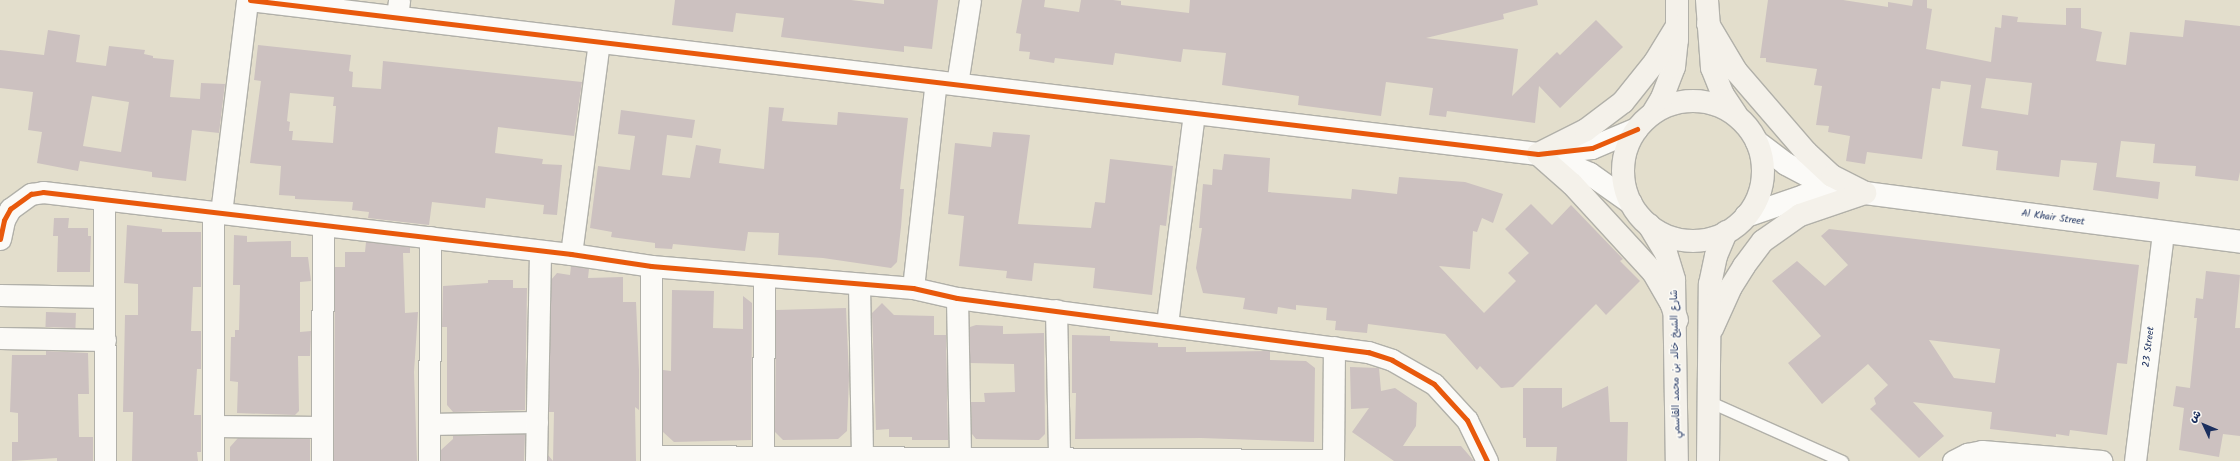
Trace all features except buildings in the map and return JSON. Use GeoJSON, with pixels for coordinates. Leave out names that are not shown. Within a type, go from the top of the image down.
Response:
{"type":"FeatureCollection","features":[{"type":"Feature","properties":{"kind":"main road"},"geometry":{"type":"LineString","coordinates":[[1653,113],[1665,106],[1692,100],[1719,105],[1738,117],[1751,130],[1762,156],[1762,183],[1758,196],[1746,216],[1726,232],[1708,239],[1680,240],[1667,236],[1648,224],[1631,203],[1623,172],[1628,145],[1637,129],[1653,113],[1662,98],[1674,67],[1677,0]]}},
{"type":"Feature","properties":{"kind":"main road"},"geometry":{"type":"LineString","coordinates":[[1707,0],[1710,54],[1717,82],[1738,117]]}},
{"type":"Feature","properties":{"kind":"main road"},"geometry":{"type":"LineString","coordinates":[[1708,24],[1736,71],[1809,156],[1832,176],[1865,193]]}},
{"type":"Feature","properties":{"kind":"main road"},"geometry":{"type":"LineString","coordinates":[[1677,26],[1655,62],[1623,102],[1580,133],[1538,154],[1572,184],[1653,272],[1671,303],[1677,320]]}},
{"type":"Feature","properties":{"kind":"main road"},"geometry":{"type":"LineString","coordinates":[[1710,334],[1731,287],[1744,266],[1763,241],[1800,215],[1865,193]]}},
{"type":"Feature","properties":{"kind":"main road","name":"شارع الشيخ خالد بن محمد القاسمي"},"geometry":{"type":"LineString","coordinates":[[1648,224],[1671,267],[1677,320],[1677,461]]}},
{"type":"Feature","properties":{"kind":"main road"},"geometry":{"type":"LineString","coordinates":[[1708,461],[1711,276],[1726,232]]}},
{"type":"Feature","properties":{"kind":"street"},"geometry":{"type":"LineString","coordinates":[[213,461],[217,213],[247,0]]}},
{"type":"Feature","properties":{"kind":"street"},"geometry":{"type":"LineString","coordinates":[[250,0],[398,9],[599,41],[1538,154],[1580,169],[1631,203]]}},
{"type":"Feature","properties":{"kind":"street"},"geometry":{"type":"LineString","coordinates":[[957,84],[970,0]]}},
{"type":"Feature","properties":{"kind":"street"},"geometry":{"type":"LineString","coordinates":[[571,254],[599,41]]}},
{"type":"Feature","properties":{"kind":"street"},"geometry":{"type":"LineString","coordinates":[[913,288],[936,81]]}},
{"type":"Feature","properties":{"kind":"street"},"geometry":{"type":"LineString","coordinates":[[1168,324],[1194,112]]}},
{"type":"Feature","properties":{"kind":"street"},"geometry":{"type":"LineString","coordinates":[[1538,154],[1592,148],[1637,129]]}},
{"type":"Feature","properties":{"kind":"street","name":"Al Khair Street"},"geometry":{"type":"LineString","coordinates":[[1757,142],[1786,164],[1812,178],[1865,193],[2240,242]]}},
{"type":"Feature","properties":{"kind":"street"},"geometry":{"type":"LineString","coordinates":[[0,239],[4,220],[10,209],[31,194],[43,192],[571,254],[651,266],[913,288],[957,298],[1168,324],[1368,352],[1392,360],[1434,384],[1468,420],[1487,461]]}},
{"type":"Feature","properties":{"kind":"street","name":"Al Khair Street"},"geometry":{"type":"LineString","coordinates":[[1746,216],[1804,196],[1865,193]]}},
{"type":"Feature","properties":{"kind":"street"},"geometry":{"type":"LineString","coordinates":[[104,200],[105,461]]}},
{"type":"Feature","properties":{"kind":"street"},"geometry":{"type":"LineString","coordinates":[[322,461],[323,226]]}},
{"type":"Feature","properties":{"kind":"street","name":"23 Street"},"geometry":{"type":"LineString","coordinates":[[2135,461],[2163,233]]}},
{"type":"Feature","properties":{"kind":"street"},"geometry":{"type":"LineString","coordinates":[[429,461],[430,237]]}},
{"type":"Feature","properties":{"kind":"street"},"geometry":{"type":"LineString","coordinates":[[536,461],[540,251]]}},
{"type":"Feature","properties":{"kind":"street"},"geometry":{"type":"LineString","coordinates":[[651,266],[651,458],[763,456],[960,458],[993,460],[1059,458],[1333,460],[1334,348]]}},
{"type":"Feature","properties":{"kind":"street"},"geometry":{"type":"LineString","coordinates":[[763,456],[764,276]]}},
{"type":"Feature","properties":{"kind":"street"},"geometry":{"type":"LineString","coordinates":[[859,284],[862,457]]}},
{"type":"Feature","properties":{"kind":"street"},"geometry":{"type":"LineString","coordinates":[[0,295],[104,297]]}},
{"type":"Feature","properties":{"kind":"street"},"geometry":{"type":"LineString","coordinates":[[957,298],[960,458]]}},
{"type":"Feature","properties":{"kind":"street"},"geometry":{"type":"LineString","coordinates":[[1056,310],[1059,458]]}},
{"type":"Feature","properties":{"kind":"street"},"geometry":{"type":"LineString","coordinates":[[0,338],[105,340]]}},
{"type":"Feature","properties":{"kind":"street"},"geometry":{"type":"LineString","coordinates":[[429,424],[537,422]]}},
{"type":"Feature","properties":{"kind":"street"},"geometry":{"type":"LineString","coordinates":[[213,426],[322,427]]}},
{"type":"Feature","properties":{"kind":"street"},"geometry":{"type":"LineString","coordinates":[[1953,461],[1966,454],[1982,450],[2031,458],[2102,461]]}},
{"type":"Feature","properties":{"kind":"lane"},"geometry":{"type":"LineString","coordinates":[[1708,401],[1842,461]]}},
{"type":"Feature","properties":{"kind":"cycle path"},"geometry":{"type":"LineString","coordinates":[[250,0],[1538,154],[1592,148],[1637,129]]}},
{"type":"Feature","properties":{"kind":"cycle path"},"geometry":{"type":"LineString","coordinates":[[0,239],[4,220],[10,209],[31,194],[43,192],[571,254],[651,266],[913,288],[957,298],[1368,352],[1392,360],[1434,384],[1467,420],[1487,461]]}}]}
